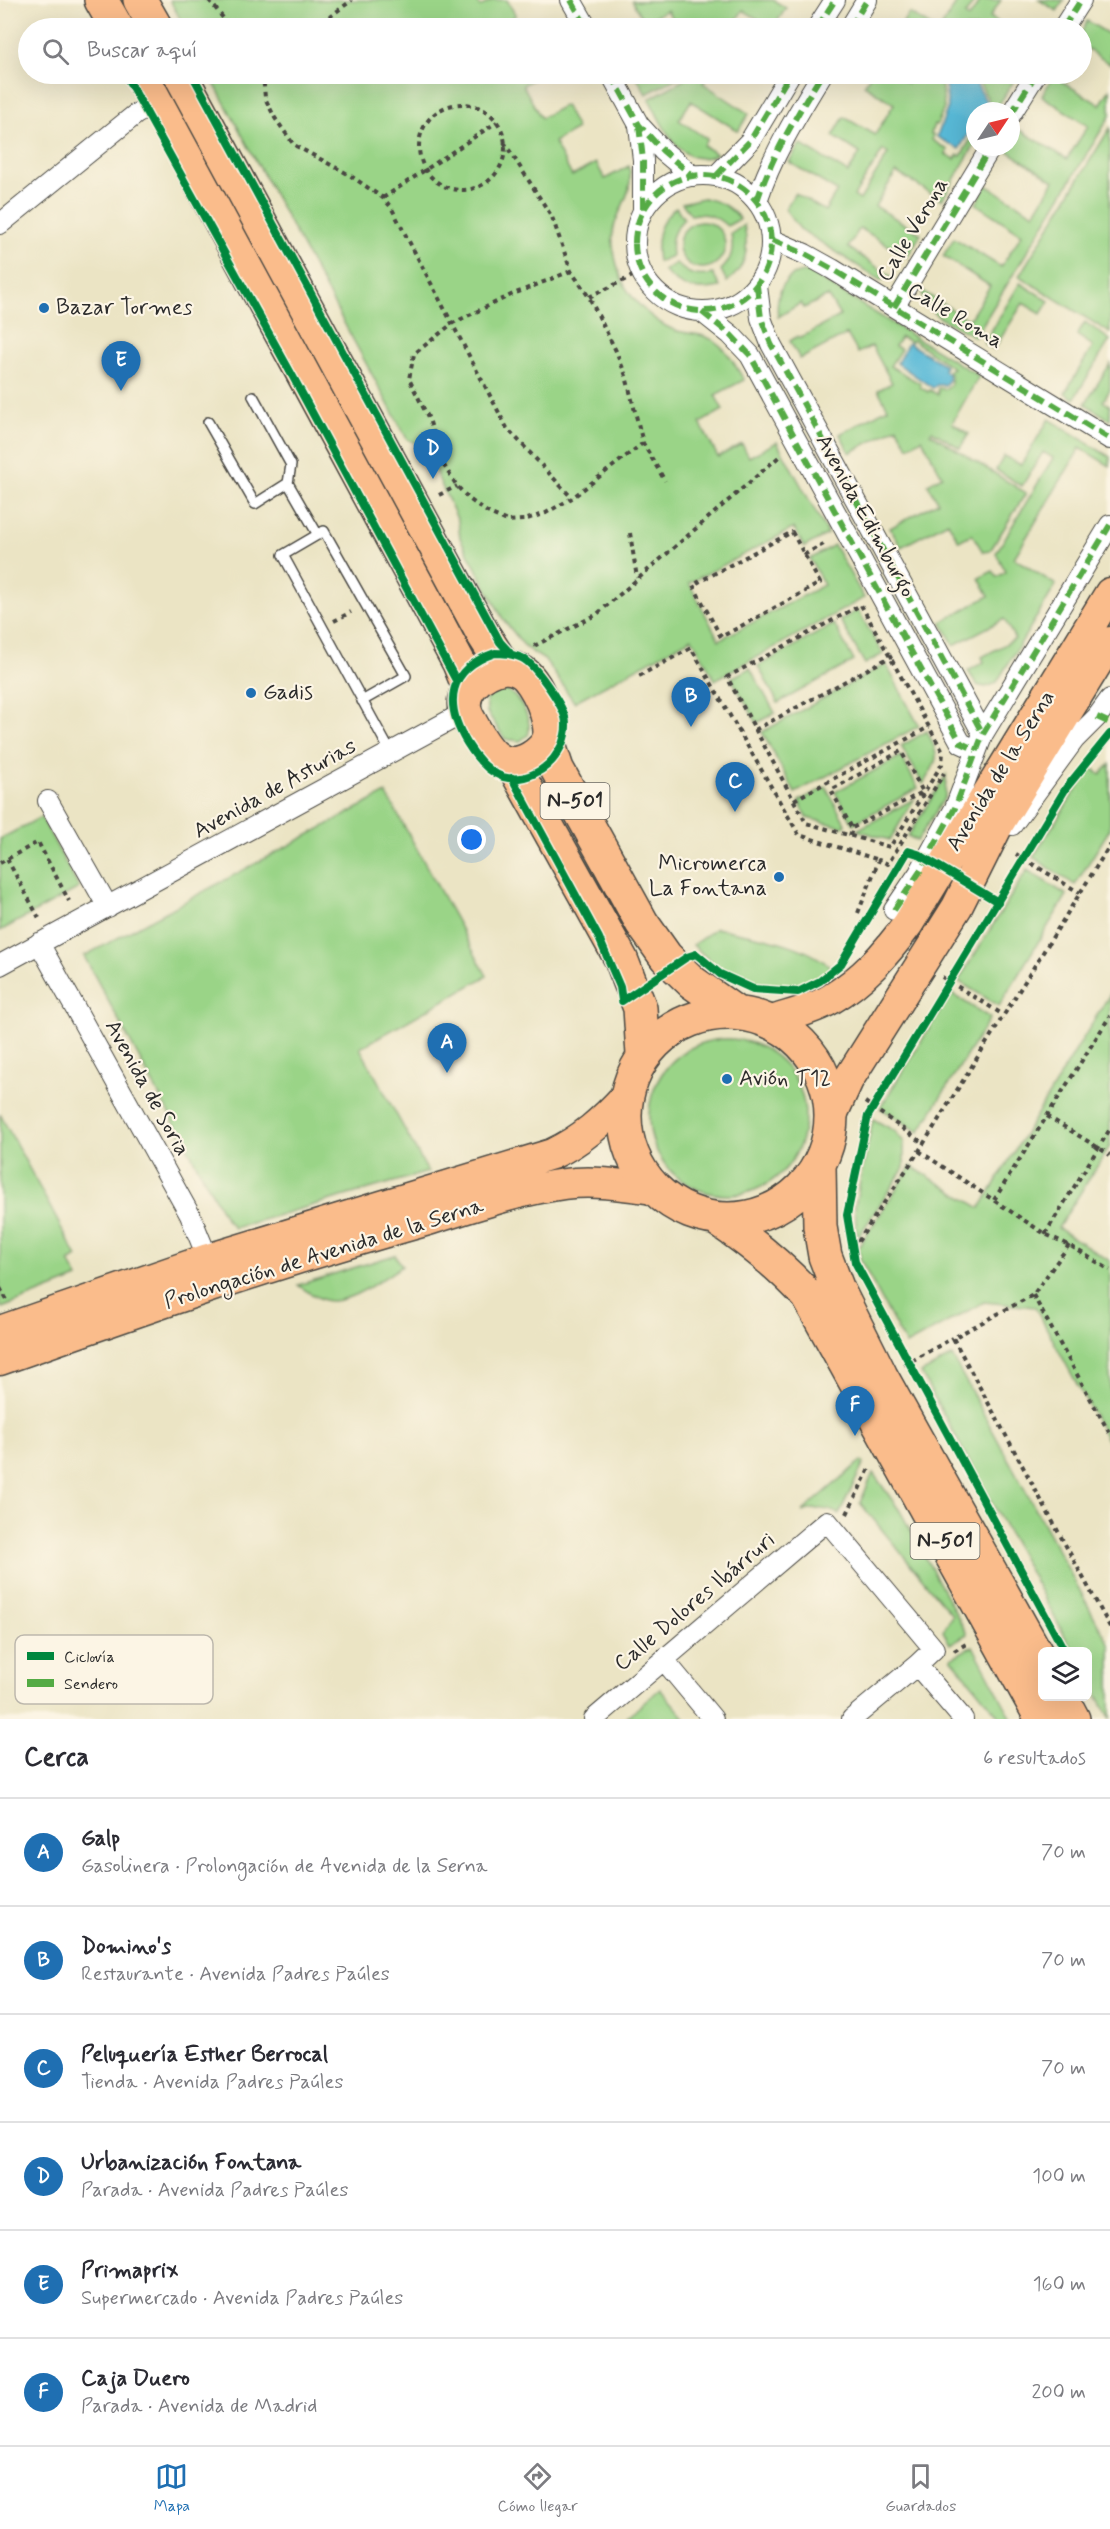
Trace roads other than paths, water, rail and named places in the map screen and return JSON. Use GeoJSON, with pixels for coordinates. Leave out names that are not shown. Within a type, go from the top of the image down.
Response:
{"type":"FeatureCollection","features":[{"type":"Feature","properties":{"kind":"highway"},"geometry":{"type":"LineString","coordinates":[[101,0],[111,18]]}},
{"type":"Feature","properties":{"kind":"highway"},"geometry":{"type":"LineString","coordinates":[[140,0],[150,18]]}},
{"type":"Feature","properties":{"kind":"highway","name":"N-501"},"geometry":{"type":"LineString","coordinates":[[147,84],[459,663],[467,700],[488,752],[495,758],[513,765],[523,763],[537,755],[548,742]]}},
{"type":"Feature","properties":{"kind":"highway","name":"N-501"},"geometry":{"type":"LineString","coordinates":[[185,84],[483,634],[504,667],[523,672],[539,696],[550,724],[548,742],[557,769],[642,923],[674,966],[706,993],[736,1013]]}},
{"type":"Feature","properties":{"kind":"highway"},"geometry":{"type":"LineString","coordinates":[[467,700],[492,669],[504,667]]}},
{"type":"Feature","properties":{"kind":"highway","name":"N-501"},"geometry":{"type":"LineString","coordinates":[[513,765],[621,959],[639,1008],[644,1056]]}},
{"type":"Feature","properties":{"kind":"highway","name":"N-501"},"geometry":{"type":"LineString","coordinates":[[715,1013],[736,1013],[769,1022],[795,1037],[814,1060],[827,1087],[831,1117],[828,1142],[819,1166],[793,1197],[776,1208],[757,1215],[737,1219],[717,1219],[683,1209],[654,1189],[635,1162],[625,1130],[626,1096],[633,1075],[644,1056],[658,1039],[694,1018],[715,1013]]}},
{"type":"Feature","properties":{"kind":"highway","name":"N-501"},"geometry":{"type":"LineString","coordinates":[[819,1166],[820,1227],[825,1256],[838,1290],[895,1369],[1038,1656]]}},
{"type":"Feature","properties":{"kind":"highway","name":"N-501"},"geometry":{"type":"LineString","coordinates":[[717,1219],[752,1242],[784,1270],[808,1296],[1042,1719]]}},
{"type":"Feature","properties":{"kind":"highway"},"geometry":{"type":"LineString","coordinates":[[1064,1701],[1073,1719]]}},
{"type":"Feature","properties":{"kind":"main road","name":"Avenida de la Serna"},"geometry":{"type":"LineString","coordinates":[[769,1022],[829,1000],[864,976],[885,956],[908,924],[1110,593]]}},
{"type":"Feature","properties":{"kind":"main road","name":"Avenida de la Serna"},"geometry":{"type":"LineString","coordinates":[[831,1117],[848,1080],[957,907],[999,823],[1110,642]]}},
{"type":"Feature","properties":{"kind":"main road","name":"Prolongación de Avenida de la Serna"},"geometry":{"type":"LineString","coordinates":[[0,1331],[208,1259],[552,1154],[570,1146],[601,1122],[626,1096]]}},
{"type":"Feature","properties":{"kind":"main road","name":"Prolongación de Avenida de la Serna"},"geometry":{"type":"LineString","coordinates":[[0,1360],[212,1285],[513,1196],[563,1184],[606,1183],[654,1189]]}},
{"type":"Feature","properties":{"kind":"street"},"geometry":{"type":"LineString","coordinates":[[572,0],[582,18]]}},
{"type":"Feature","properties":{"kind":"street"},"geometry":{"type":"LineString","coordinates":[[824,18],[835,0]]}},
{"type":"Feature","properties":{"kind":"street"},"geometry":{"type":"LineString","coordinates":[[856,18],[867,0]]}},
{"type":"Feature","properties":{"kind":"street"},"geometry":{"type":"LineString","coordinates":[[1069,18],[1081,0]]}},
{"type":"Feature","properties":{"kind":"street"},"geometry":{"type":"LineString","coordinates":[[617,84],[639,124],[663,151],[693,176]]}},
{"type":"Feature","properties":{"kind":"street"},"geometry":{"type":"LineString","coordinates":[[716,176],[750,141],[784,84]]}},
{"type":"Feature","properties":{"kind":"street"},"geometry":{"type":"LineString","coordinates":[[757,201],[765,175],[781,141],[816,84]]}},
{"type":"Feature","properties":{"kind":"street"},"geometry":{"type":"LineString","coordinates":[[1018,102],[1030,84]]}},
{"type":"Feature","properties":{"kind":"street"},"geometry":{"type":"LineString","coordinates":[[0,224],[136,114],[157,102]]}},
{"type":"Feature","properties":{"kind":"street"},"geometry":{"type":"LineString","coordinates":[[639,124],[644,160],[643,210],[636,230],[635,251],[641,272],[656,293],[677,307],[702,312],[733,305],[757,286],[768,264],[771,240],[767,219],[757,201],[739,185],[716,176],[693,176],[664,187],[643,210]]}},
{"type":"Feature","properties":{"kind":"street","name":"Calle Verona"},"geometry":{"type":"LineString","coordinates":[[894,307],[986,156]]}},
{"type":"Feature","properties":{"kind":"street","name":"Calle Roma"},"geometry":{"type":"LineString","coordinates":[[771,240],[805,254],[1110,439]]}},
{"type":"Feature","properties":{"kind":"street","name":"Avenida Edimburgo"},"geometry":{"type":"LineString","coordinates":[[702,312],[731,335],[750,355],[961,743],[980,742],[771,344],[761,318],[757,286]]}},
{"type":"Feature","properties":{"kind":"street","name":"Avenida de la Serna"},"geometry":{"type":"LineString","coordinates":[[894,910],[919,873],[955,808],[980,742],[1110,525]]}},
{"type":"Feature","properties":{"kind":"street","name":"Avenida de la Serna"},"geometry":{"type":"LineString","coordinates":[[976,873],[1074,740],[1104,720],[1110,699]]}},
{"type":"Feature","properties":{"kind":"street","name":"Avenida de Asturias"},"geometry":{"type":"LineString","coordinates":[[0,965],[391,753],[467,700]]}},
{"type":"Feature","properties":{"kind":"street"},"geometry":{"type":"LineString","coordinates":[[48,801],[108,907]]}},
{"type":"Feature","properties":{"kind":"street","name":"Avenida de Soria"},"geometry":{"type":"LineString","coordinates":[[39,943],[190,1215],[208,1259]]}},
{"type":"Feature","properties":{"kind":"street","name":"Calle Dolores Ibárruri"},"geometry":{"type":"LineString","coordinates":[[594,1719],[664,1660],[832,1527],[934,1649],[917,1665]]}},
{"type":"Feature","properties":{"kind":"street"},"geometry":{"type":"LineString","coordinates":[[664,1660],[713,1719]]}},
{"type":"Feature","properties":{"kind":"street"},"geometry":{"type":"LineString","coordinates":[[852,1719],[917,1665],[963,1719]]}},
{"type":"Feature","properties":{"kind":"lane"},"geometry":{"type":"LineString","coordinates":[[253,396],[291,465],[288,483],[318,535]]}},
{"type":"Feature","properties":{"kind":"lane"},"geometry":{"type":"LineString","coordinates":[[208,422],[255,504],[288,483]]}},
{"type":"Feature","properties":{"kind":"lane"},"geometry":{"type":"LineString","coordinates":[[362,701],[406,676],[324,531],[283,555],[322,628],[362,701],[391,753]]}},
{"type":"Feature","properties":{"kind":"water"},"geometry":{"type":"Polygon","coordinates":[[[945,84],[977,84],[986,102],[966,102],[966,138],[959,149],[937,137],[948,107],[945,84]]]}},
{"type":"Feature","properties":{"kind":"water"},"geometry":{"type":"Polygon","coordinates":[[[908,343],[945,365],[944,370],[949,380],[945,385],[937,385],[933,388],[897,363],[908,343]]]}},
{"type":"Feature","properties":{"kind":"place","name":"Bazar Tormes"},"geometry":{"type":"Point","coordinates":[44,308]}},
{"type":"Feature","properties":{"kind":"place","name":"Primaprix"},"geometry":{"type":"Point","coordinates":[121,391]}},
{"type":"Feature","properties":{"kind":"place","name":"Urbanización Fontana"},"geometry":{"type":"Point","coordinates":[433,479]}},
{"type":"Feature","properties":{"kind":"place","name":"Gadis"},"geometry":{"type":"Point","coordinates":[251,693]}},
{"type":"Feature","properties":{"kind":"place","name":"Domino's"},"geometry":{"type":"Point","coordinates":[691,727]}},
{"type":"Feature","properties":{"kind":"place","name":"Peluquería Esther Berrocal"},"geometry":{"type":"Point","coordinates":[735,812]}},
{"type":"Feature","properties":{"kind":"place","name":"Micromerca La Fontana"},"geometry":{"type":"Point","coordinates":[779,877]}},
{"type":"Feature","properties":{"kind":"place","name":"Galp"},"geometry":{"type":"Point","coordinates":[447,1073]}},
{"type":"Feature","properties":{"kind":"place","name":"Avión T12"},"geometry":{"type":"Point","coordinates":[727,1079]}},
{"type":"Feature","properties":{"kind":"place","name":"Caja Duero"},"geometry":{"type":"Point","coordinates":[855,1436]}}]}
